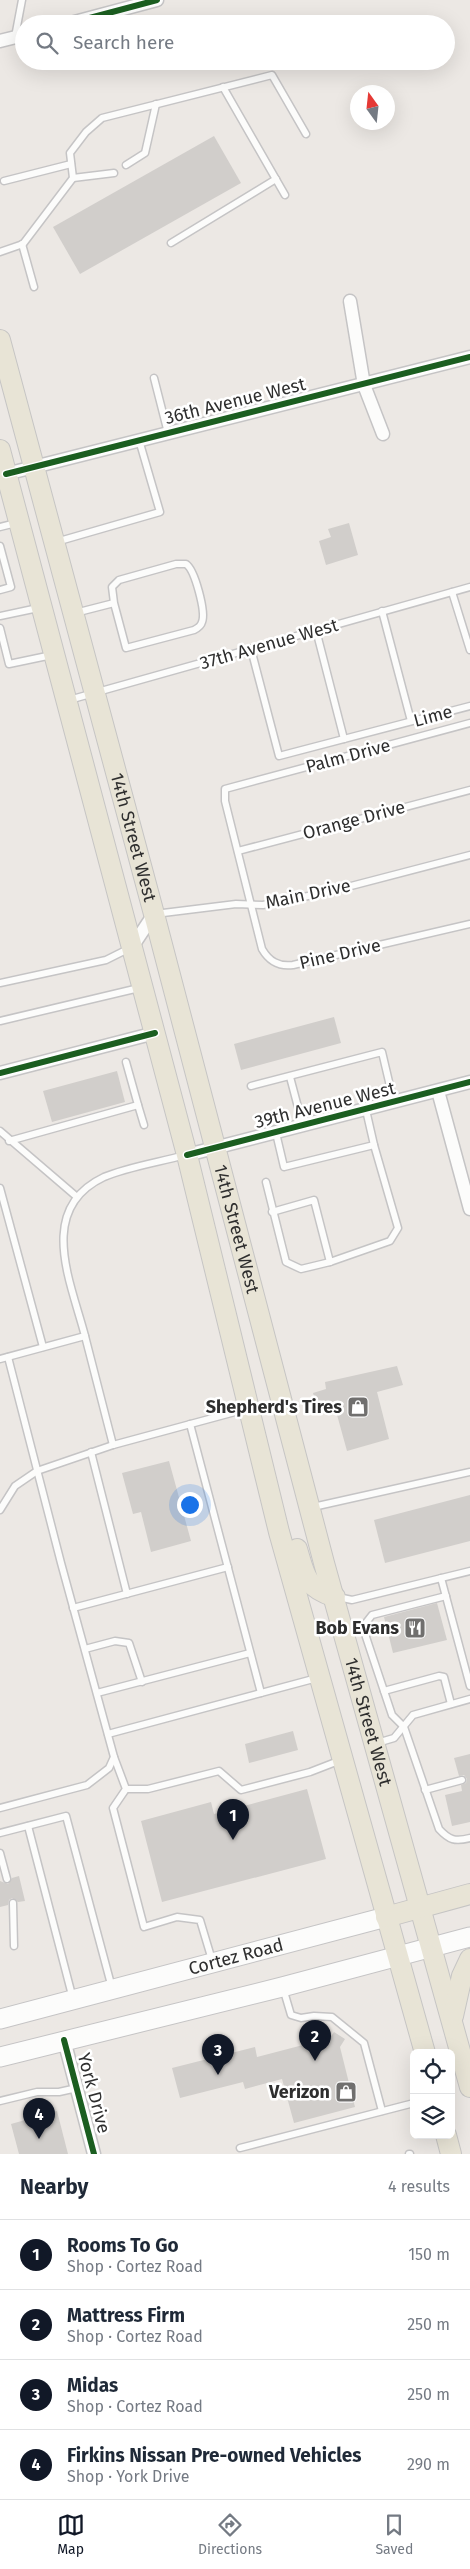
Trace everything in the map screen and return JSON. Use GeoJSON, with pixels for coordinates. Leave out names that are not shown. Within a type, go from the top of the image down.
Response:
{"type":"FeatureCollection","features":[{"type":"Feature","properties":{"kind":"main road","name":"14th Street West"},"geometry":{"type":"LineString","coordinates":[[0,340],[154,914],[310,1508],[470,2087]]}},
{"type":"Feature","properties":{"kind":"main road","name":"14th Street West"},"geometry":{"type":"LineString","coordinates":[[2,461],[10,525],[42,607],[187,1155],[279,1532],[318,1678],[424,2049]]}},
{"type":"Feature","properties":{"kind":"main road"},"geometry":{"type":"LineString","coordinates":[[261,1453],[310,1584],[318,1591],[334,1597]]}},
{"type":"Feature","properties":{"kind":"main road","name":"Cortez Road"},"geometry":{"type":"LineString","coordinates":[[0,2019],[213,1964],[470,1894]]}},
{"type":"Feature","properties":{"kind":"main road"},"geometry":{"type":"LineString","coordinates":[[0,2057],[282,1988],[470,1937]]}},
{"type":"Feature","properties":{"kind":"main road"},"geometry":{"type":"LineString","coordinates":[[452,2018],[462,1976],[470,1959]]}},
{"type":"Feature","properties":{"kind":"main road"},"geometry":{"type":"LineString","coordinates":[[447,2139],[451,2154]]}},
{"type":"Feature","properties":{"kind":"street"},"geometry":{"type":"LineString","coordinates":[[101,15],[157,0]]}},
{"type":"Feature","properties":{"kind":"street"},"geometry":{"type":"LineString","coordinates":[[0,41],[15,37]]}},
{"type":"Feature","properties":{"kind":"street"},"geometry":{"type":"LineString","coordinates":[[350,301],[364,384],[383,434]]}},
{"type":"Feature","properties":{"kind":"street","name":"36th Avenue West"},"geometry":{"type":"LineString","coordinates":[[2,461],[34,467],[470,357]]}},
{"type":"Feature","properties":{"kind":"street"},"geometry":{"type":"LineString","coordinates":[[132,947],[154,914]]}},
{"type":"Feature","properties":{"kind":"street"},"geometry":{"type":"LineString","coordinates":[[0,1073],[155,1033]]}},
{"type":"Feature","properties":{"kind":"street","name":"39th Avenue West"},"geometry":{"type":"LineString","coordinates":[[187,1155],[438,1092],[470,1082]]}},
{"type":"Feature","properties":{"kind":"street"},"geometry":{"type":"LineString","coordinates":[[438,1092],[470,1209]]}},
{"type":"Feature","properties":{"kind":"street","name":"York Drive"},"geometry":{"type":"LineString","coordinates":[[64,2040],[94,2154]]}},
{"type":"Feature","properties":{"kind":"lane"},"geometry":{"type":"LineString","coordinates":[[21,15],[22,0]]}},
{"type":"Feature","properties":{"kind":"lane"},"geometry":{"type":"LineString","coordinates":[[73,178],[70,153],[86,132],[102,118],[272,75],[306,134]]}},
{"type":"Feature","properties":{"kind":"lane"},"geometry":{"type":"LineString","coordinates":[[223,87],[285,195]]}},
{"type":"Feature","properties":{"kind":"lane"},"geometry":{"type":"LineString","coordinates":[[126,165],[145,153],[156,104]]}},
{"type":"Feature","properties":{"kind":"lane"},"geometry":{"type":"LineString","coordinates":[[4,181],[71,164]]}},
{"type":"Feature","properties":{"kind":"lane"},"geometry":{"type":"LineString","coordinates":[[0,252],[22,244],[73,178],[114,173]]}},
{"type":"Feature","properties":{"kind":"lane"},"geometry":{"type":"LineString","coordinates":[[171,243],[276,179]]}},
{"type":"Feature","properties":{"kind":"lane"},"geometry":{"type":"LineString","coordinates":[[22,244],[34,287]]}},
{"type":"Feature","properties":{"kind":"lane"},"geometry":{"type":"LineString","coordinates":[[154,378],[168,433]]}},
{"type":"Feature","properties":{"kind":"lane"},"geometry":{"type":"LineString","coordinates":[[55,542],[160,512],[139,440]]}},
{"type":"Feature","properties":{"kind":"lane"},"geometry":{"type":"LineString","coordinates":[[0,546],[11,586],[0,590]]}},
{"type":"Feature","properties":{"kind":"lane"},"geometry":{"type":"LineString","coordinates":[[176,564],[186,564],[193,571],[203,615],[199,627],[126,648],[114,602],[112,587],[119,580],[176,564]]}},
{"type":"Feature","properties":{"kind":"lane","name":"37th Avenue West"},"geometry":{"type":"LineString","coordinates":[[67,700],[470,587]]}},
{"type":"Feature","properties":{"kind":"lane"},"geometry":{"type":"LineString","coordinates":[[452,592],[470,650]]}},
{"type":"Feature","properties":{"kind":"lane"},"geometry":{"type":"LineString","coordinates":[[74,613],[114,602]]}},
{"type":"Feature","properties":{"kind":"lane"},"geometry":{"type":"LineString","coordinates":[[0,616],[42,607]]}},
{"type":"Feature","properties":{"kind":"lane"},"geometry":{"type":"LineString","coordinates":[[382,611],[412,721]]}},
{"type":"Feature","properties":{"kind":"lane"},"geometry":{"type":"LineString","coordinates":[[0,628],[9,664],[54,654]]}},
{"type":"Feature","properties":{"kind":"lane"},"geometry":{"type":"LineString","coordinates":[[316,630],[344,739]]}},
{"type":"Feature","properties":{"kind":"lane","name":"Lime"},"geometry":{"type":"LineString","coordinates":[[251,649],[279,756],[470,706]]}},
{"type":"Feature","properties":{"kind":"lane","name":"Palm Drive"},"geometry":{"type":"LineString","coordinates":[[238,851],[225,789],[470,723]]}},
{"type":"Feature","properties":{"kind":"lane","name":"Orange Drive"},"geometry":{"type":"LineString","coordinates":[[238,851],[470,790]]}},
{"type":"Feature","properties":{"kind":"lane"},"geometry":{"type":"LineString","coordinates":[[238,851],[252,904]]}},
{"type":"Feature","properties":{"kind":"lane","name":"Main Drive"},"geometry":{"type":"LineString","coordinates":[[154,914],[252,904],[263,905],[328,892],[470,855]]}},
{"type":"Feature","properties":{"kind":"lane","name":"Pine Drive"},"geometry":{"type":"LineString","coordinates":[[252,904],[262,949],[272,962],[282,966],[470,924]]}},
{"type":"Feature","properties":{"kind":"lane"},"geometry":{"type":"LineString","coordinates":[[0,983],[106,960],[132,947]]}},
{"type":"Feature","properties":{"kind":"lane"},"geometry":{"type":"LineString","coordinates":[[0,1021],[143,987]]}},
{"type":"Feature","properties":{"kind":"lane"},"geometry":{"type":"LineString","coordinates":[[251,1086],[382,1052],[394,1103]]}},
{"type":"Feature","properties":{"kind":"lane"},"geometry":{"type":"LineString","coordinates":[[126,1062],[144,1125]]}},
{"type":"Feature","properties":{"kind":"lane"},"geometry":{"type":"LineString","coordinates":[[290,1077],[304,1126]]}},
{"type":"Feature","properties":{"kind":"lane"},"geometry":{"type":"LineString","coordinates":[[9,1141],[138,1105]]}},
{"type":"Feature","properties":{"kind":"lane"},"geometry":{"type":"LineString","coordinates":[[266,1182],[286,1262],[301,1269],[330,1262],[390,1240],[398,1228],[366,1110]]}},
{"type":"Feature","properties":{"kind":"lane"},"geometry":{"type":"LineString","coordinates":[[0,1131],[9,1141],[77,1197]]}},
{"type":"Feature","properties":{"kind":"lane"},"geometry":{"type":"LineString","coordinates":[[276,1133],[284,1167],[374,1145]]}},
{"type":"Feature","properties":{"kind":"lane"},"geometry":{"type":"LineString","coordinates":[[113,1445],[62,1244],[66,1217],[77,1197],[90,1185],[106,1176],[187,1155]]}},
{"type":"Feature","properties":{"kind":"lane"},"geometry":{"type":"LineString","coordinates":[[0,1188],[43,1348]]}},
{"type":"Feature","properties":{"kind":"lane"},"geometry":{"type":"LineString","coordinates":[[272,1212],[314,1200],[330,1262]]}},
{"type":"Feature","properties":{"kind":"lane"},"geometry":{"type":"LineString","coordinates":[[0,1359],[85,1336]]}},
{"type":"Feature","properties":{"kind":"lane"},"geometry":{"type":"LineString","coordinates":[[8,1357],[73,1608],[114,1757],[126,1789]]}},
{"type":"Feature","properties":{"kind":"lane"},"geometry":{"type":"LineString","coordinates":[[0,1510],[15,1486],[38,1471],[113,1445],[250,1408]]}},
{"type":"Feature","properties":{"kind":"lane"},"geometry":{"type":"LineString","coordinates":[[190,1424],[261,1693]]}},
{"type":"Feature","properties":{"kind":"lane"},"geometry":{"type":"LineString","coordinates":[[91,1452],[127,1594]]}},
{"type":"Feature","properties":{"kind":"lane"},"geometry":{"type":"LineString","coordinates":[[310,1508],[470,1472]]}},
{"type":"Feature","properties":{"kind":"lane"},"geometry":{"type":"LineString","coordinates":[[73,1608],[228,1567]]}},
{"type":"Feature","properties":{"kind":"lane"},"geometry":{"type":"LineString","coordinates":[[334,1597],[352,1600],[470,1571]]}},
{"type":"Feature","properties":{"kind":"lane"},"geometry":{"type":"LineString","coordinates":[[441,1578],[470,1686]]}},
{"type":"Feature","properties":{"kind":"lane"},"geometry":{"type":"LineString","coordinates":[[446,1596],[372,1615],[365,1624],[365,1634],[392,1715],[404,1726],[439,1829],[448,1838],[458,1841],[470,1838]]}},
{"type":"Feature","properties":{"kind":"lane"},"geometry":{"type":"LineString","coordinates":[[85,1649],[116,1641],[129,1643],[142,1682]]}},
{"type":"Feature","properties":{"kind":"lane"},"geometry":{"type":"LineString","coordinates":[[97,1693],[250,1653]]}},
{"type":"Feature","properties":{"kind":"lane"},"geometry":{"type":"LineString","coordinates":[[384,1691],[439,1676],[444,1677],[451,1704]]}},
{"type":"Feature","properties":{"kind":"lane"},"geometry":{"type":"LineString","coordinates":[[108,1734],[318,1678]]}},
{"type":"Feature","properties":{"kind":"lane"},"geometry":{"type":"LineString","coordinates":[[374,1744],[394,1738],[413,1715],[470,1699]]}},
{"type":"Feature","properties":{"kind":"lane"},"geometry":{"type":"LineString","coordinates":[[0,1808],[87,1785],[109,1768],[114,1757]]}},
{"type":"Feature","properties":{"kind":"lane"},"geometry":{"type":"LineString","coordinates":[[126,1789],[148,1789],[220,1771],[241,1790],[310,1772],[341,1760]]}},
{"type":"Feature","properties":{"kind":"lane"},"geometry":{"type":"LineString","coordinates":[[425,1790],[462,1780]]}},
{"type":"Feature","properties":{"kind":"lane"},"geometry":{"type":"LineString","coordinates":[[126,1789],[113,1808],[144,1928],[177,1917],[200,1920],[213,1964]]}},
{"type":"Feature","properties":{"kind":"lane"},"geometry":{"type":"LineString","coordinates":[[0,1833],[66,1816],[113,1990]]}},
{"type":"Feature","properties":{"kind":"lane"},"geometry":{"type":"LineString","coordinates":[[28,1826],[73,2000]]}},
{"type":"Feature","properties":{"kind":"lane"},"geometry":{"type":"LineString","coordinates":[[0,1853],[7,1879]]}},
{"type":"Feature","properties":{"kind":"lane"},"geometry":{"type":"LineString","coordinates":[[13,1904],[14,1946]]}},
{"type":"Feature","properties":{"kind":"lane"},"geometry":{"type":"LineString","coordinates":[[282,1988],[291,2015],[301,2018],[314,2016],[332,2017],[364,2043],[382,2111]]}},
{"type":"Feature","properties":{"kind":"lane"},"geometry":{"type":"LineString","coordinates":[[0,2102],[37,2092],[59,2092],[77,2088]]}},
{"type":"Feature","properties":{"kind":"lane"},"geometry":{"type":"LineString","coordinates":[[240,2148],[410,2104]]}},
{"type":"Feature","properties":{"kind":"building"},"geometry":{"type":"Polygon","coordinates":[[[214,136],[241,183],[80,274],[53,227],[214,136]]]}},
{"type":"Feature","properties":{"kind":"building"},"geometry":{"type":"Polygon","coordinates":[[[349,523],[358,555],[326,565],[319,541],[331,537],[328,529],[349,523]]]}},
{"type":"Feature","properties":{"kind":"building"},"geometry":{"type":"Polygon","coordinates":[[[334,1017],[341,1043],[241,1070],[234,1044],[334,1017]]]}},
{"type":"Feature","properties":{"kind":"building"},"geometry":{"type":"Polygon","coordinates":[[[117,1071],[125,1102],[52,1122],[43,1091],[117,1071]]]}},
{"type":"Feature","properties":{"kind":"building","name":"Shepherd's Tires"},"geometry":{"type":"Polygon","coordinates":[[[397,1366],[403,1385],[377,1392],[389,1439],[347,1451],[334,1404],[318,1409],[313,1393],[326,1389],[325,1382],[397,1366]]]}},
{"type":"Feature","properties":{"kind":"building"},"geometry":{"type":"Polygon","coordinates":[[[169,1461],[191,1541],[151,1552],[141,1512],[133,1514],[122,1473],[169,1461]]]}},
{"type":"Feature","properties":{"kind":"building"},"geometry":{"type":"Polygon","coordinates":[[[470,1495],[470,1541],[385,1563],[374,1520],[470,1495]]]}},
{"type":"Feature","properties":{"kind":"building","name":"Bob Evans"},"geometry":{"type":"Polygon","coordinates":[[[437,1603],[447,1640],[393,1653],[384,1617],[437,1603]]]}},
{"type":"Feature","properties":{"kind":"building"},"geometry":{"type":"Polygon","coordinates":[[[293,1731],[298,1750],[249,1763],[245,1744],[293,1731]]]}},
{"type":"Feature","properties":{"kind":"building"},"geometry":{"type":"Polygon","coordinates":[[[470,1754],[470,1822],[452,1826],[445,1795],[462,1791],[461,1785],[466,1783],[467,1779],[464,1775],[459,1776],[454,1758],[470,1754]]]}},
{"type":"Feature","properties":{"kind":"building"},"geometry":{"type":"Polygon","coordinates":[[[307,1789],[326,1859],[162,1902],[141,1821],[211,1802],[214,1814],[307,1789]]]}},
{"type":"Feature","properties":{"kind":"building"},"geometry":{"type":"Polygon","coordinates":[[[19,1876],[25,1901],[18,1902],[12,1898],[9,1900],[8,1905],[0,1907],[0,1881],[8,1884],[12,1878],[19,1876]]]}},
{"type":"Feature","properties":{"kind":"building"},"geometry":{"type":"Polygon","coordinates":[[[334,2032],[345,2039],[340,2047],[355,2107],[294,2123],[282,2079],[245,2089],[243,2082],[180,2098],[172,2068],[255,2047],[257,2057],[330,2038],[334,2032]]]}},
{"type":"Feature","properties":{"kind":"building"},"geometry":{"type":"Polygon","coordinates":[[[57,2111],[68,2154],[19,2154],[11,2124],[57,2111]]]}},
{"type":"Feature","properties":{"kind":"cycle path"},"geometry":{"type":"LineString","coordinates":[[101,15],[157,0]]}},
{"type":"Feature","properties":{"kind":"cycle path"},"geometry":{"type":"LineString","coordinates":[[6,474],[470,357]]}},
{"type":"Feature","properties":{"kind":"cycle path"},"geometry":{"type":"LineString","coordinates":[[0,1073],[155,1033]]}},
{"type":"Feature","properties":{"kind":"cycle path"},"geometry":{"type":"LineString","coordinates":[[187,1155],[470,1082]]}},
{"type":"Feature","properties":{"kind":"cycle path"},"geometry":{"type":"LineString","coordinates":[[64,2040],[94,2154]]}},
{"type":"Feature","properties":{"kind":"place","name":"Shepherd's Tires"},"geometry":{"type":"Point","coordinates":[358,1407]}},
{"type":"Feature","properties":{"kind":"place","name":"Bob Evans"},"geometry":{"type":"Point","coordinates":[415,1628]}},
{"type":"Feature","properties":{"kind":"place","name":"Rooms To Go"},"geometry":{"type":"Point","coordinates":[233,1840]}},
{"type":"Feature","properties":{"kind":"place","name":"Mattress Firm"},"geometry":{"type":"Point","coordinates":[315,2061]}},
{"type":"Feature","properties":{"kind":"place","name":"Midas"},"geometry":{"type":"Point","coordinates":[218,2075]}},
{"type":"Feature","properties":{"kind":"place","name":"Verizon"},"geometry":{"type":"Point","coordinates":[346,2092]}},
{"type":"Feature","properties":{"kind":"place","name":"Firkins Nissan Pre-owned Vehicles"},"geometry":{"type":"Point","coordinates":[39,2139]}}]}
